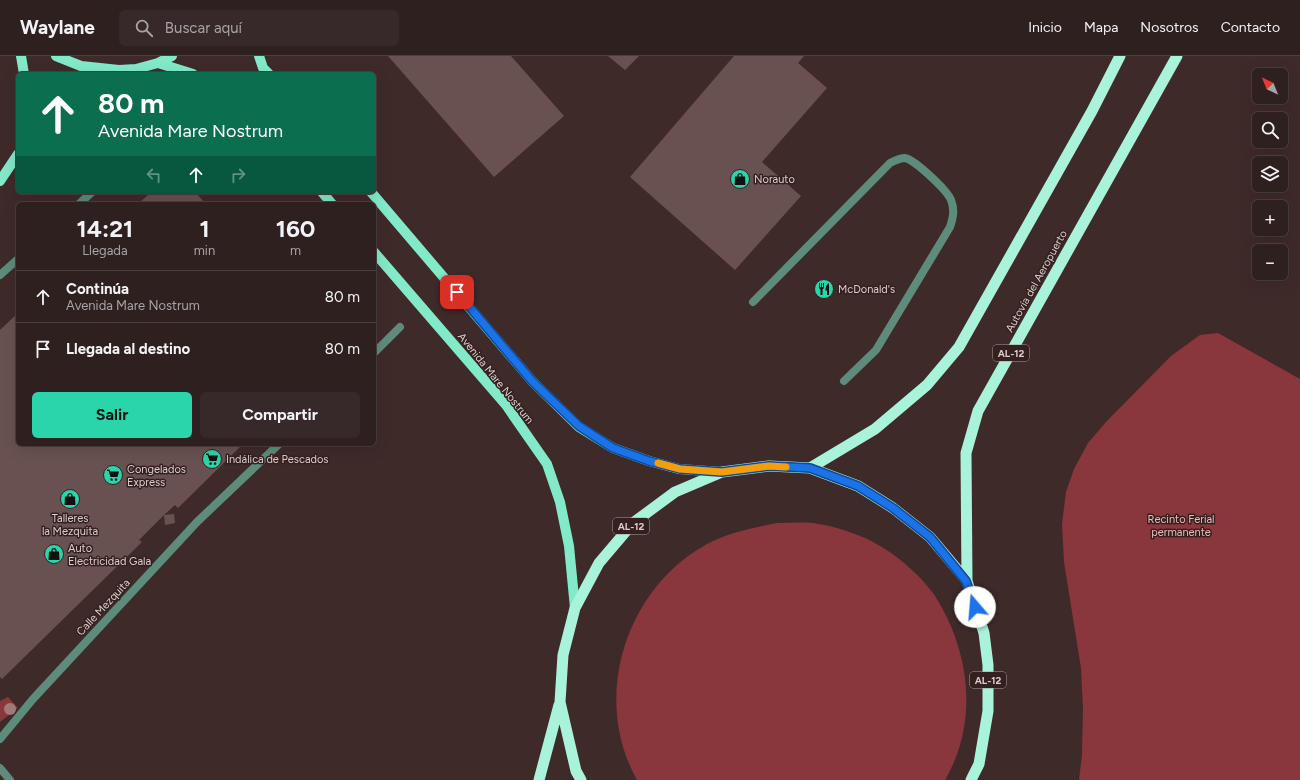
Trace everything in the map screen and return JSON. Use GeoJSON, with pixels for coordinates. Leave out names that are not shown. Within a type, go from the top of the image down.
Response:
{"type":"FeatureCollection","features":[{"type":"Feature","properties":{"kind":"highway"},"geometry":{"type":"LineString","coordinates":[[810,468],[880,424],[927,385],[959,347],[1092,111],[1120,56]]}},
{"type":"Feature","properties":{"kind":"highway","name":"Autovía del Aeropuerto"},"geometry":{"type":"LineString","coordinates":[[966,581],[966,453],[978,411],[1176,56]]}},
{"type":"Feature","properties":{"kind":"highway","name":"AL-12"},"geometry":{"type":"LineString","coordinates":[[539,780],[560,702],[562,655],[575,608],[599,563],[633,523],[675,492],[722,472],[769,466],[810,468],[858,486],[893,508],[930,537],[966,581],[984,633],[988,665],[988,711],[979,764],[971,780]]}},
{"type":"Feature","properties":{"kind":"highway","name":"AL-12"},"geometry":{"type":"LineString","coordinates":[[560,702],[576,770],[581,780]]}},
{"type":"Feature","properties":{"kind":"main road"},"geometry":{"type":"LineString","coordinates":[[21,56],[24,72]]}},
{"type":"Feature","properties":{"kind":"main road"},"geometry":{"type":"LineString","coordinates":[[56,56],[81,66],[119,70],[137,69],[158,64],[172,56]]}},
{"type":"Feature","properties":{"kind":"main road"},"geometry":{"type":"LineString","coordinates":[[259,56],[263,68],[267,72]]}},
{"type":"Feature","properties":{"kind":"main road"},"geometry":{"type":"LineString","coordinates":[[158,64],[186,72]]}},
{"type":"Feature","properties":{"kind":"main road"},"geometry":{"type":"LineString","coordinates":[[131,72],[137,69]]}},
{"type":"Feature","properties":{"kind":"main road"},"geometry":{"type":"LineString","coordinates":[[0,181],[16,157]]}},
{"type":"Feature","properties":{"kind":"main road"},"geometry":{"type":"LineString","coordinates":[[324,194],[330,202]]}},
{"type":"Feature","properties":{"kind":"main road"},"geometry":{"type":"LineString","coordinates":[[373,194],[532,381],[579,426],[613,448],[649,461],[680,469],[722,472]]}},
{"type":"Feature","properties":{"kind":"main road","name":"Avenida Mare Nostrum"},"geometry":{"type":"LineString","coordinates":[[376,254],[506,405],[547,464],[560,502],[569,546],[575,608]]}},
{"type":"Feature","properties":{"kind":"street"},"geometry":{"type":"LineString","coordinates":[[753,302],[890,163],[904,158],[912,161],[943,187],[951,199],[954,213],[950,227],[876,350],[844,381]]}},
{"type":"Feature","properties":{"kind":"street"},"geometry":{"type":"LineString","coordinates":[[81,202],[90,194]]}},
{"type":"Feature","properties":{"kind":"street"},"geometry":{"type":"LineString","coordinates":[[0,275],[16,261]]}},
{"type":"Feature","properties":{"kind":"street"},"geometry":{"type":"LineString","coordinates":[[376,351],[400,327]]}},
{"type":"Feature","properties":{"kind":"street","name":"Calle Mezquita"},"geometry":{"type":"LineString","coordinates":[[0,740],[33,699],[197,522],[277,446]]}},
{"type":"Feature","properties":{"kind":"street"},"geometry":{"type":"LineString","coordinates":[[0,768],[10,780]]}},
{"type":"Feature","properties":{"kind":"green space","name":"Recinto Ferial permanente"},"geometry":{"type":"Polygon","coordinates":[[[1218,333],[1300,379],[1300,780],[1079,780],[1082,755],[1083,709],[1081,668],[1064,562],[1062,524],[1066,492],[1074,469],[1088,443],[1106,422],[1171,356],[1200,335],[1218,333]]]}},
{"type":"Feature","properties":{"kind":"green space"},"geometry":{"type":"Polygon","coordinates":[[[777,523],[822,524],[866,539],[882,547],[904,563],[918,575],[935,596],[947,617],[956,640],[963,663],[966,687],[966,711],[963,735],[956,758],[945,780],[637,780],[623,748],[617,715],[617,681],[624,648],[637,617],[655,588],[679,564],[707,544],[732,533],[777,523]]]}},
{"type":"Feature","properties":{"kind":"green space"},"geometry":{"type":"Polygon","coordinates":[[[8,697],[18,708],[0,722],[0,701],[8,697]]]}},
{"type":"Feature","properties":{"kind":"building"},"geometry":{"type":"Polygon","coordinates":[[[388,56],[511,56],[564,116],[494,177],[388,56]]]}},
{"type":"Feature","properties":{"kind":"building"},"geometry":{"type":"Polygon","coordinates":[[[608,56],[639,56],[625,70],[608,56]]]}},
{"type":"Feature","properties":{"kind":"building"},"geometry":{"type":"Polygon","coordinates":[[[734,56],[804,56],[798,63],[827,88],[762,162],[801,196],[735,270],[630,177],[734,56]]]}},
{"type":"Feature","properties":{"kind":"building"},"geometry":{"type":"Polygon","coordinates":[[[149,194],[197,194],[204,202],[140,202],[149,194]]]}},
{"type":"Feature","properties":{"kind":"building"},"geometry":{"type":"Polygon","coordinates":[[[16,315],[16,446],[241,446],[178,508],[175,505],[164,515],[139,540],[142,542],[2,679],[0,677],[0,330],[16,315]]]}},
{"type":"Feature","properties":{"kind":"building"},"geometry":{"type":"Polygon","coordinates":[[[174,514],[175,523],[165,525],[164,515],[174,514]]]}},
{"type":"Feature","properties":{"kind":"slow traffic"},"geometry":{"type":"LineString","coordinates":[[658,463],[680,469],[722,472],[769,466],[786,467]]}},
{"type":"Feature","properties":{"kind":"place","name":"Norauto"},"geometry":{"type":"Point","coordinates":[740,179]}},
{"type":"Feature","properties":{"kind":"place","name":"McDonald's"},"geometry":{"type":"Point","coordinates":[824,289]}},
{"type":"Feature","properties":{"kind":"place","name":"Indálica de Pescados"},"geometry":{"type":"Point","coordinates":[212,459]}},
{"type":"Feature","properties":{"kind":"place","name":"Congelados Express"},"geometry":{"type":"Point","coordinates":[113,475]}},
{"type":"Feature","properties":{"kind":"place","name":"Talleres la Mezquita"},"geometry":{"type":"Point","coordinates":[70,499]}},
{"type":"Feature","properties":{"kind":"place","name":"Auto Electricidad Gala"},"geometry":{"type":"Point","coordinates":[54,554]}},
{"type":"Feature","properties":{"kind":"route"},"geometry":{"type":"LineString","coordinates":[[457,292],[532,381],[579,426],[613,448],[649,461],[680,469],[722,472],[769,466],[810,468],[858,486],[893,508],[930,537],[966,581],[975,607]]}}]}
